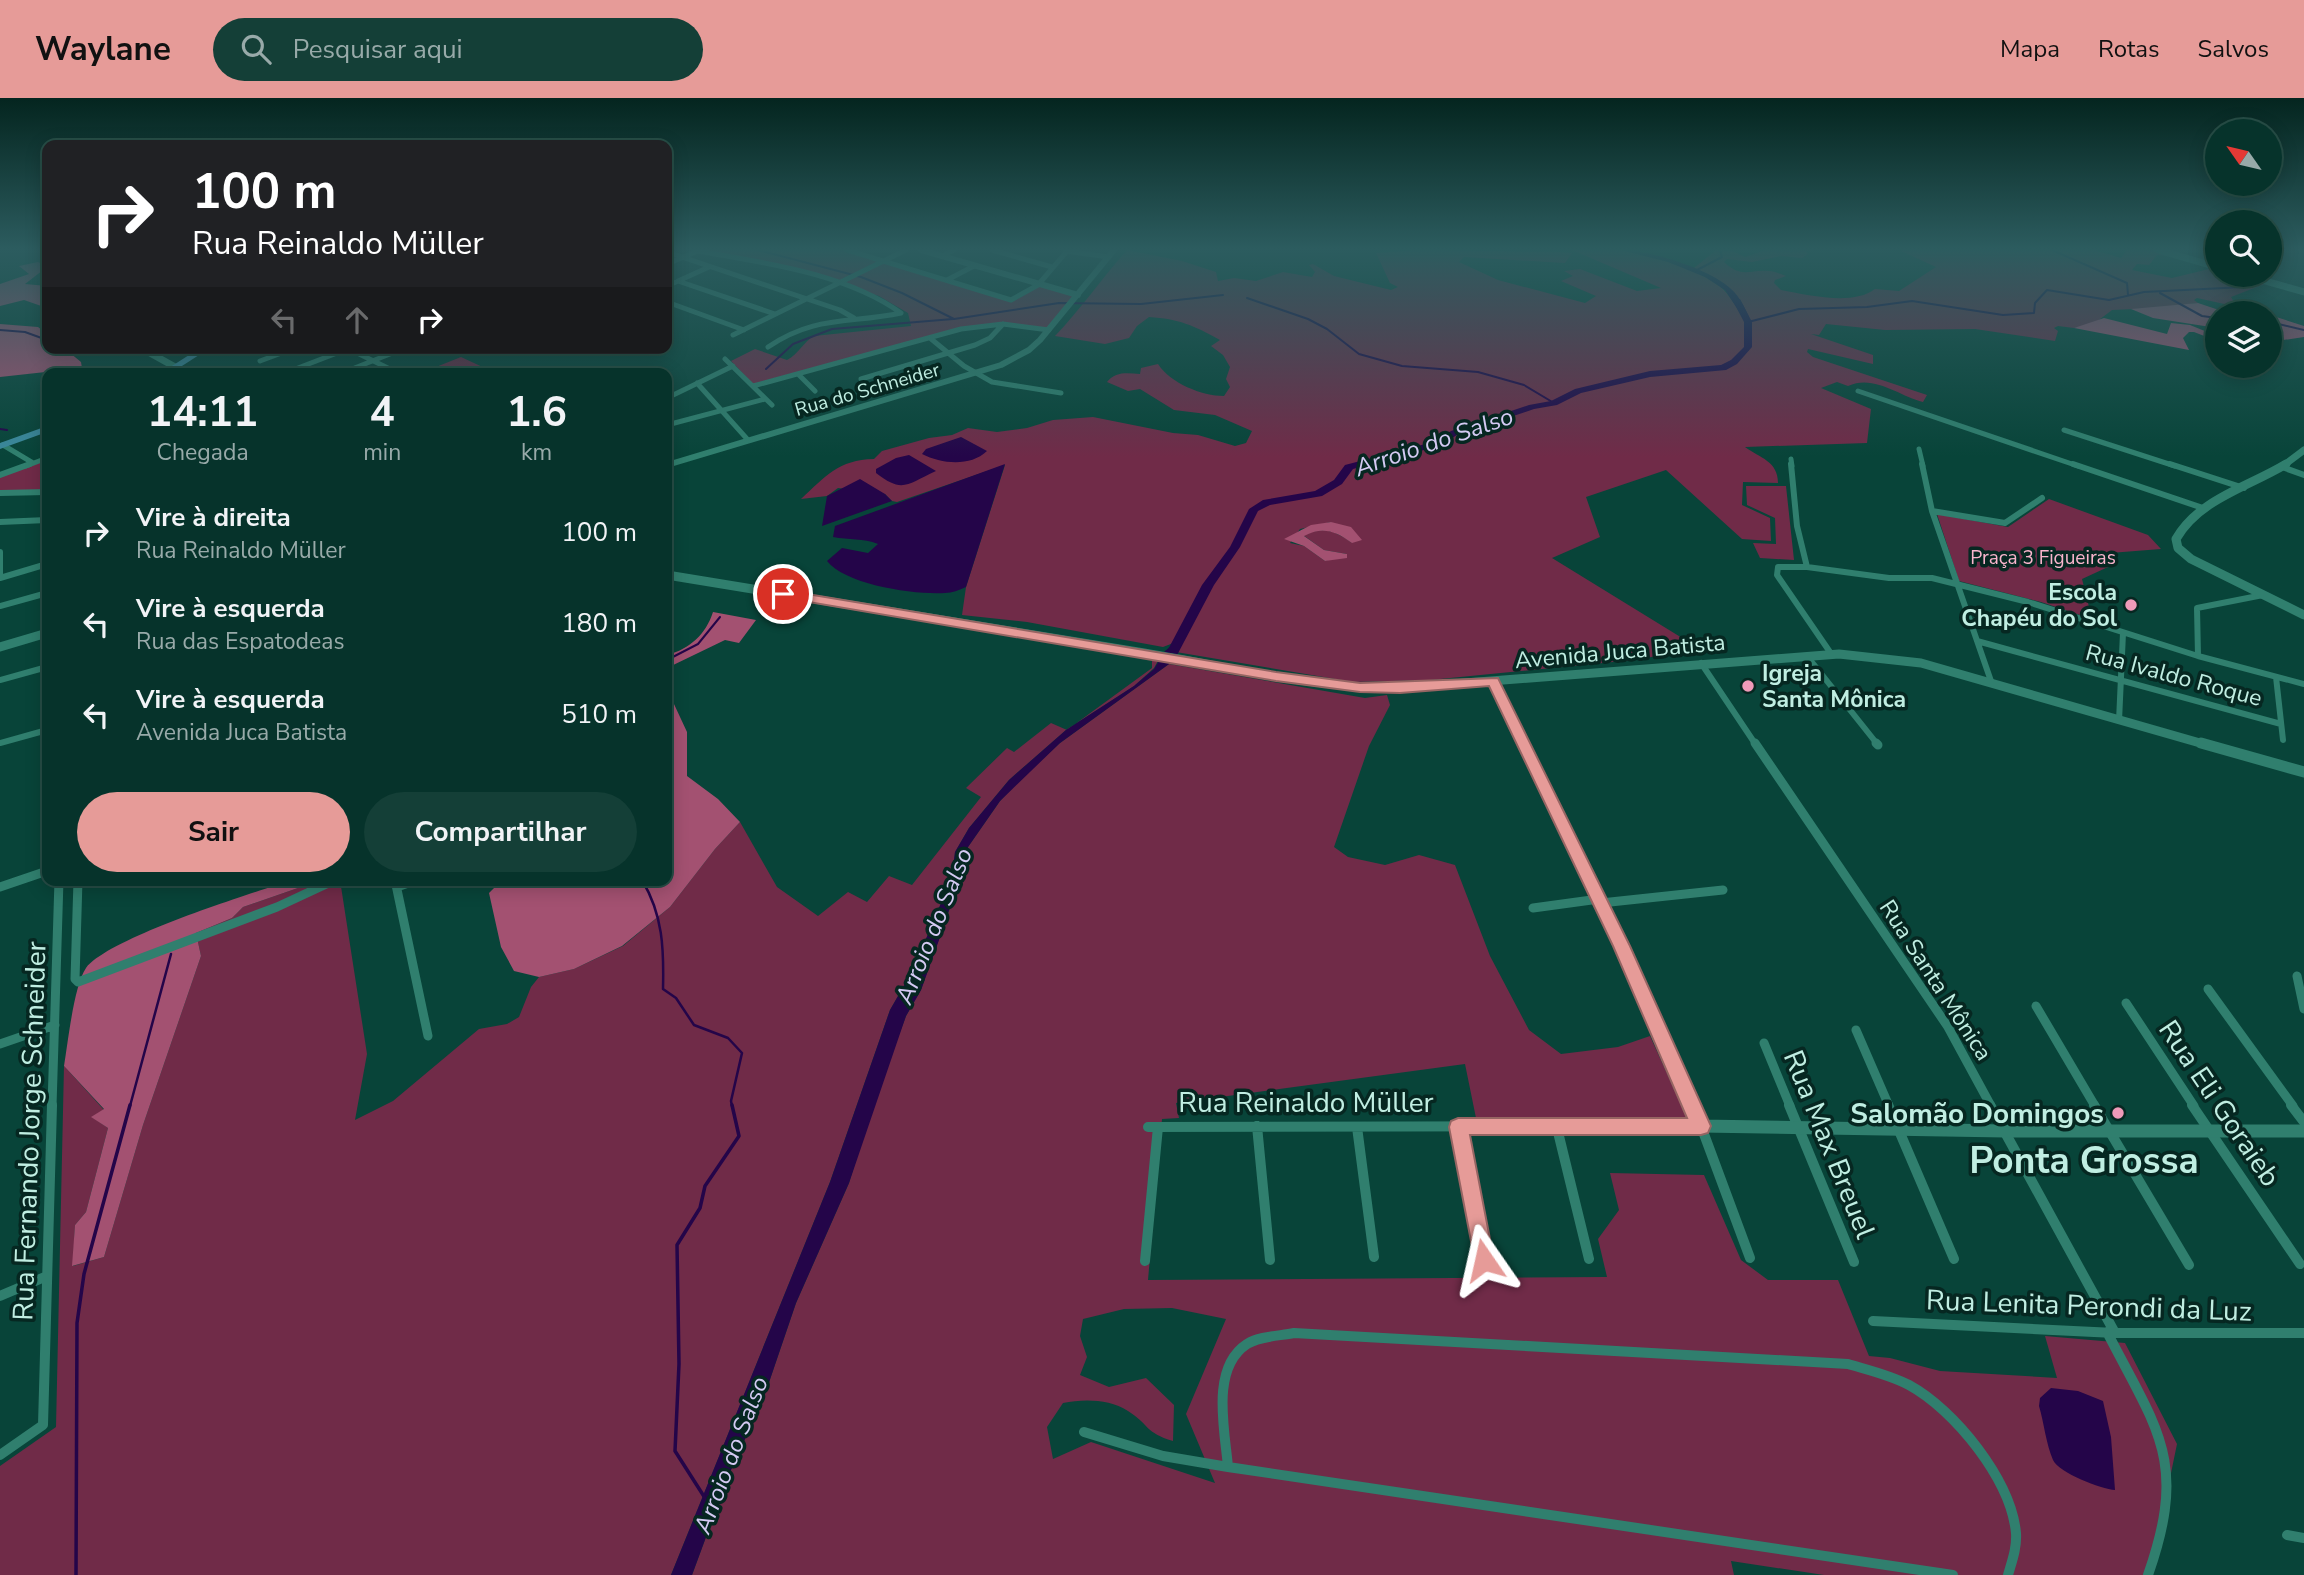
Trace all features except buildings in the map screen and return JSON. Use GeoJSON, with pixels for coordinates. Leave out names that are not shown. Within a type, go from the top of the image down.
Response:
{"type":"FeatureCollection","features":[{"type":"Feature","properties":{"kind":"main road"},"geometry":{"type":"LineString","coordinates":[[151,354],[175,368]]}},
{"type":"Feature","properties":{"kind":"main road"},"geometry":{"type":"LineString","coordinates":[[178,368],[198,354]]}},
{"type":"Feature","properties":{"kind":"main road"},"geometry":{"type":"LineString","coordinates":[[2,445],[42,431]]}},
{"type":"Feature","properties":{"kind":"main road"},"geometry":{"type":"LineString","coordinates":[[2304,450],[2283,467],[2203,508],[2177,534],[2178,548],[2191,559],[2304,615]]}},
{"type":"Feature","properties":{"kind":"main road","name":"Avenida Juca Batista"},"geometry":{"type":"LineString","coordinates":[[672,576],[1158,655],[1276,677],[1360,688],[1493,682],[1807,656],[1875,656],[1921,663],[2304,774]]}},
{"type":"Feature","properties":{"kind":"main road"},"geometry":{"type":"LineString","coordinates":[[0,647],[42,634]]}},
{"type":"Feature","properties":{"kind":"street"},"geometry":{"type":"LineString","coordinates":[[714,319],[744,330]]}},
{"type":"Feature","properties":{"kind":"street"},"geometry":{"type":"LineString","coordinates":[[733,335],[765,319]]}},
{"type":"Feature","properties":{"kind":"street"},"geometry":{"type":"LineString","coordinates":[[768,347],[795,328],[849,319]]}},
{"type":"Feature","properties":{"kind":"street","name":"Rua do Schneider"},"geometry":{"type":"LineString","coordinates":[[672,463],[975,374],[1017,357],[1029,349],[1058,319]]}},
{"type":"Feature","properties":{"kind":"street"},"geometry":{"type":"LineString","coordinates":[[753,386],[961,329],[1003,324],[1049,330]]}},
{"type":"Feature","properties":{"kind":"street"},"geometry":{"type":"LineString","coordinates":[[861,379],[950,354],[990,338],[1003,324]]}},
{"type":"Feature","properties":{"kind":"street"},"geometry":{"type":"LineString","coordinates":[[930,338],[975,374],[1006,386],[1038,386],[1061,393]]}},
{"type":"Feature","properties":{"kind":"street"},"geometry":{"type":"LineString","coordinates":[[260,361],[279,354]]}},
{"type":"Feature","properties":{"kind":"street"},"geometry":{"type":"LineString","coordinates":[[298,368],[333,354]]}},
{"type":"Feature","properties":{"kind":"street"},"geometry":{"type":"LineString","coordinates":[[360,354],[387,368]]}},
{"type":"Feature","properties":{"kind":"street"},"geometry":{"type":"LineString","coordinates":[[355,368],[390,354]]}},
{"type":"Feature","properties":{"kind":"street"},"geometry":{"type":"LineString","coordinates":[[725,359],[772,405]]}},
{"type":"Feature","properties":{"kind":"street"},"geometry":{"type":"LineString","coordinates":[[672,396],[733,366]]}},
{"type":"Feature","properties":{"kind":"street"},"geometry":{"type":"LineString","coordinates":[[798,374],[815,391]]}},
{"type":"Feature","properties":{"kind":"street"},"geometry":{"type":"LineString","coordinates":[[697,383],[748,440]]}},
{"type":"Feature","properties":{"kind":"street"},"geometry":{"type":"LineString","coordinates":[[1858,391],[2203,508]]}},
{"type":"Feature","properties":{"kind":"street"},"geometry":{"type":"LineString","coordinates":[[672,424],[765,398]]}},
{"type":"Feature","properties":{"kind":"street"},"geometry":{"type":"LineString","coordinates":[[2064,430],[2244,488]]}},
{"type":"Feature","properties":{"kind":"street"},"geometry":{"type":"LineString","coordinates":[[2,445],[33,463]]}},
{"type":"Feature","properties":{"kind":"street"},"geometry":{"type":"LineString","coordinates":[[1919,449],[1932,511],[1992,684]]}},
{"type":"Feature","properties":{"kind":"street"},"geometry":{"type":"LineString","coordinates":[[1791,459],[1797,526],[1807,567]]}},
{"type":"Feature","properties":{"kind":"street"},"geometry":{"type":"LineString","coordinates":[[0,475],[42,460]]}},
{"type":"Feature","properties":{"kind":"street"},"geometry":{"type":"LineString","coordinates":[[2283,467],[2304,475]]}},
{"type":"Feature","properties":{"kind":"street"},"geometry":{"type":"LineString","coordinates":[[0,493],[42,492]]}},
{"type":"Feature","properties":{"kind":"street"},"geometry":{"type":"LineString","coordinates":[[1932,511],[2005,523],[2042,498]]}},
{"type":"Feature","properties":{"kind":"street"},"geometry":{"type":"LineString","coordinates":[[0,522],[42,520]]}},
{"type":"Feature","properties":{"kind":"street"},"geometry":{"type":"LineString","coordinates":[[0,552],[0,578],[42,565]]}},
{"type":"Feature","properties":{"kind":"street"},"geometry":{"type":"LineString","coordinates":[[1832,655],[1777,575],[1778,567],[1807,567],[1889,578],[1932,578],[1956,583],[2028,602],[2198,656],[2304,684]]}},
{"type":"Feature","properties":{"kind":"street"},"geometry":{"type":"LineString","coordinates":[[0,606],[42,594]]}},
{"type":"Feature","properties":{"kind":"street"},"geometry":{"type":"LineString","coordinates":[[2198,656],[2197,608],[2263,595]]}},
{"type":"Feature","properties":{"kind":"street"},"geometry":{"type":"LineString","coordinates":[[2119,721],[2123,633]]}},
{"type":"Feature","properties":{"kind":"street","name":"Rua Ivaldo Roque"},"geometry":{"type":"LineString","coordinates":[[1977,641],[2281,724]]}},
{"type":"Feature","properties":{"kind":"street"},"geometry":{"type":"LineString","coordinates":[[1807,656],[1878,745]]}},
{"type":"Feature","properties":{"kind":"street","name":"Rua Santa Mônica"},"geometry":{"type":"LineString","coordinates":[[1701,663],[1948,1027],[2111,1332],[2159,1433],[2166,1456],[2158,1549],[2148,1575]]}},
{"type":"Feature","properties":{"kind":"street"},"geometry":{"type":"LineString","coordinates":[[0,680],[42,668]]}},
{"type":"Feature","properties":{"kind":"street"},"geometry":{"type":"LineString","coordinates":[[2276,677],[2283,740]]}},
{"type":"Feature","properties":{"kind":"street"},"geometry":{"type":"LineString","coordinates":[[1493,682],[1600,901],[1701,1126],[1750,1258]]}},
{"type":"Feature","properties":{"kind":"street"},"geometry":{"type":"LineString","coordinates":[[0,743],[42,731]]}},
{"type":"Feature","properties":{"kind":"street"},"geometry":{"type":"LineString","coordinates":[[0,887],[42,873]]}},
{"type":"Feature","properties":{"kind":"street","name":"Rua Fernando Jorge Schneider"},"geometry":{"type":"LineString","coordinates":[[0,1455],[43,1425],[59,886]]}},
{"type":"Feature","properties":{"kind":"street"},"geometry":{"type":"LineString","coordinates":[[78,886],[75,979],[78,982],[264,912],[322,886]]}},
{"type":"Feature","properties":{"kind":"street"},"geometry":{"type":"LineString","coordinates":[[396,886],[428,1036]]}},
{"type":"Feature","properties":{"kind":"street"},"geometry":{"type":"LineString","coordinates":[[1533,908],[1723,890]]}},
{"type":"Feature","properties":{"kind":"street"},"geometry":{"type":"LineString","coordinates":[[2297,976],[2304,1009]]}},
{"type":"Feature","properties":{"kind":"street"},"geometry":{"type":"LineString","coordinates":[[2208,989],[2304,1122]]}},
{"type":"Feature","properties":{"kind":"street","name":"Rua Eli Goraieb"},"geometry":{"type":"LineString","coordinates":[[2126,1003],[2208,1130],[2300,1264]]}},
{"type":"Feature","properties":{"kind":"street"},"geometry":{"type":"LineString","coordinates":[[2036,1006],[2189,1265]]}},
{"type":"Feature","properties":{"kind":"street"},"geometry":{"type":"LineString","coordinates":[[0,1044],[55,1024]]}},
{"type":"Feature","properties":{"kind":"street"},"geometry":{"type":"LineString","coordinates":[[1856,1030],[1954,1259]]}},
{"type":"Feature","properties":{"kind":"street","name":"Rua Max Breuel"},"geometry":{"type":"LineString","coordinates":[[1764,1043],[1854,1262]]}},
{"type":"Feature","properties":{"kind":"street"},"geometry":{"type":"LineString","coordinates":[[1258,1126],[1270,1260]]}},
{"type":"Feature","properties":{"kind":"street","name":"Rua Reinaldo Müller"},"geometry":{"type":"LineString","coordinates":[[1145,1261],[1153,1127],[1701,1126],[2005,1132],[2304,1131]]}},
{"type":"Feature","properties":{"kind":"street"},"geometry":{"type":"LineString","coordinates":[[1357,1127],[1374,1257]]}},
{"type":"Feature","properties":{"kind":"street"},"geometry":{"type":"LineString","coordinates":[[1458,1127],[1484,1260]]}},
{"type":"Feature","properties":{"kind":"street"},"geometry":{"type":"LineString","coordinates":[[1556,1128],[1589,1259]]}},
{"type":"Feature","properties":{"kind":"street"},"geometry":{"type":"LineString","coordinates":[[0,1296],[47,1276]]}},
{"type":"Feature","properties":{"kind":"street","name":"Rua Lenita Perondi da Luz"},"geometry":{"type":"LineString","coordinates":[[1873,1321],[2111,1332],[2304,1333]]}},
{"type":"Feature","properties":{"kind":"street"},"geometry":{"type":"LineString","coordinates":[[1228,1467],[1223,1387],[1228,1366],[1245,1345],[1294,1333],[1848,1364],[1909,1385],[1956,1422],[1969,1439],[1990,1469],[2015,1525],[2017,1547],[2008,1575]]}},
{"type":"Feature","properties":{"kind":"street"},"geometry":{"type":"LineString","coordinates":[[1084,1432],[1163,1456],[1228,1467],[1952,1575]]}},
{"type":"Feature","properties":{"kind":"street"},"geometry":{"type":"LineString","coordinates":[[2287,1535],[2304,1538]]}},
{"type":"Feature","properties":{"kind":"green space"},"geometry":{"type":"Polygon","coordinates":[[[909,319],[1056,319],[1047,329],[1003,323],[960,328],[753,384],[731,361],[755,349],[787,360],[814,336],[911,326],[909,319]]]}},
{"type":"Feature","properties":{"kind":"green space"},"geometry":{"type":"Polygon","coordinates":[[[1070,319],[1146,319],[1137,326],[1129,338],[1105,344],[1055,336],[1070,319]]]}},
{"type":"Feature","properties":{"kind":"green space"},"geometry":{"type":"Polygon","coordinates":[[[1168,319],[2100,319],[2095,323],[2074,328],[2058,326],[2054,328],[2058,331],[2055,341],[1975,329],[1885,330],[1826,324],[1819,335],[1811,334],[1873,355],[1873,364],[1808,349],[1807,352],[1813,357],[1927,395],[1923,402],[1877,384],[1858,383],[1848,386],[1837,382],[1821,388],[1871,409],[1867,443],[1745,447],[1772,465],[1777,476],[1778,483],[1743,482],[1742,505],[1770,518],[1771,541],[1742,539],[1666,470],[1586,497],[1600,537],[1552,558],[1700,649],[1633,660],[1430,680],[1353,682],[1176,652],[1180,645],[1176,642],[1163,647],[1027,622],[962,615],[966,587],[1005,465],[897,502],[885,494],[838,488],[827,496],[801,499],[833,471],[851,462],[874,459],[882,451],[929,438],[952,435],[968,428],[997,432],[1027,428],[1053,420],[1093,417],[1173,433],[1198,435],[1235,446],[1246,443],[1252,431],[1215,415],[1174,410],[1140,389],[1128,391],[1107,382],[1118,374],[1140,374],[1141,368],[1158,364],[1170,377],[1187,387],[1206,394],[1224,396],[1230,387],[1226,379],[1230,367],[1223,355],[1211,346],[1220,340],[1168,319]],[[1331,522],[1300,529],[1290,543],[1304,546],[1325,561],[1347,554],[1324,550],[1303,535],[1329,531],[1352,543],[1331,522]]]}},
{"type":"Feature","properties":{"kind":"green space"},"geometry":{"type":"Polygon","coordinates":[[[461,357],[485,368],[434,368],[461,357]]]}},
{"type":"Feature","properties":{"kind":"green space"},"geometry":{"type":"Polygon","coordinates":[[[42,462],[42,490],[0,491],[0,477],[42,462]]]}},
{"type":"Feature","properties":{"kind":"green space"},"geometry":{"type":"Polygon","coordinates":[[[1746,486],[1786,486],[1794,560],[1760,558],[1753,543],[1776,544],[1775,518],[1747,505],[1746,486]]]}},
{"type":"Feature","properties":{"kind":"green space","name":"Praça 3 Figueiras"},"geometry":{"type":"Polygon","coordinates":[[[2049,499],[2148,535],[2161,549],[2110,553],[2108,567],[2082,579],[2092,619],[2041,602],[1959,581],[1937,514],[2008,527],[2049,499]]]}},
{"type":"Feature","properties":{"kind":"green space"},"geometry":{"type":"Polygon","coordinates":[[[1152,658],[1159,659],[1154,668],[1134,686],[1075,724],[1152,668],[1152,658]]]}},
{"type":"Feature","properties":{"kind":"green space"},"geometry":{"type":"Polygon","coordinates":[[[1169,664],[1365,698],[1387,695],[1390,705],[1369,746],[1334,847],[1348,857],[1385,865],[1419,855],[1455,865],[1490,956],[1529,1030],[1561,1054],[1618,1047],[1650,1036],[1688,1120],[1476,1118],[1465,1064],[1176,1103],[1179,1118],[1162,1119],[1148,1280],[1607,1277],[1598,1239],[1619,1210],[1610,1173],[1704,1175],[1741,1260],[1768,1280],[1838,1280],[1869,1356],[1890,1358],[1940,1371],[2057,1378],[2045,1336],[2125,1343],[2177,1444],[2150,1575],[1824,1575],[1731,1561],[1734,1575],[692,1575],[730,1472],[764,1397],[796,1303],[849,1183],[873,1105],[906,1016],[921,990],[961,877],[962,860],[1000,801],[1060,743],[1169,664]],[[1172,1308],[1124,1309],[1083,1319],[1080,1336],[1087,1357],[1080,1375],[1109,1387],[1146,1378],[1174,1405],[1173,1441],[1157,1435],[1135,1416],[1113,1404],[1096,1401],[1063,1403],[1047,1427],[1053,1459],[1091,1442],[1215,1483],[1186,1414],[1226,1319],[1172,1308]]]}},
{"type":"Feature","properties":{"kind":"green space"},"geometry":{"type":"Polygon","coordinates":[[[1051,723],[1066,730],[1009,780],[969,828],[955,852],[952,877],[913,970],[890,1010],[830,1182],[671,1575],[0,1575],[0,1466],[56,1427],[64,1066],[104,1110],[92,1117],[108,1128],[86,1212],[75,1225],[73,1266],[104,1257],[143,1125],[201,956],[196,933],[232,918],[243,907],[304,886],[341,886],[367,1054],[355,1120],[393,1101],[479,1029],[507,1024],[519,1017],[531,987],[539,977],[574,969],[623,946],[670,907],[715,849],[740,822],[777,887],[818,916],[848,892],[867,902],[889,876],[912,885],[981,797],[966,788],[1007,748],[1014,752],[1051,723]]]}},
{"type":"Feature","properties":{"kind":"shaded area"},"geometry":{"type":"Polygon","coordinates":[[[2108,319],[2167,334],[2171,323],[2190,325],[2205,331],[2205,336],[2189,332],[2183,338],[2189,350],[2074,328],[2108,319]]]}},
{"type":"Feature","properties":{"kind":"shaded area"},"geometry":{"type":"Polygon","coordinates":[[[2159,319],[2205,319],[2205,326],[2159,319]]]}},
{"type":"Feature","properties":{"kind":"shaded area"},"geometry":{"type":"Polygon","coordinates":[[[2282,319],[2304,326],[2304,337],[2282,340],[2282,319]]]}},
{"type":"Feature","properties":{"kind":"shaded area"},"geometry":{"type":"Polygon","coordinates":[[[0,324],[38,327],[42,330],[42,354],[71,354],[81,362],[82,368],[42,368],[42,372],[0,377],[0,324]]]}},
{"type":"Feature","properties":{"kind":"shaded area"},"geometry":{"type":"Polygon","coordinates":[[[1331,522],[1351,527],[1362,540],[1352,543],[1340,535],[1323,531],[1304,536],[1324,550],[1347,554],[1347,558],[1325,561],[1304,546],[1284,539],[1311,525],[1331,522]]]}},
{"type":"Feature","properties":{"kind":"shaded area"},"geometry":{"type":"Polygon","coordinates":[[[713,612],[756,620],[739,643],[725,640],[672,666],[672,653],[690,645],[706,627],[713,612]]]}},
{"type":"Feature","properties":{"kind":"shaded area"},"geometry":{"type":"Polygon","coordinates":[[[672,700],[687,732],[687,776],[718,799],[740,822],[715,849],[670,907],[622,946],[574,969],[539,977],[514,971],[501,947],[489,893],[496,886],[672,886],[672,700]]]}},
{"type":"Feature","properties":{"kind":"shaded area"},"geometry":{"type":"Polygon","coordinates":[[[274,886],[304,886],[243,907],[232,918],[196,933],[201,956],[143,1125],[104,1257],[72,1266],[75,1225],[86,1212],[108,1128],[91,1117],[104,1109],[64,1066],[75,1000],[82,976],[86,968],[100,956],[122,943],[274,886]]]}},
{"type":"Feature","properties":{"kind":"water"},"geometry":{"type":"Polygon","coordinates":[[[961,437],[987,451],[964,462],[947,462],[922,454],[926,449],[961,437]]]}},
{"type":"Feature","properties":{"kind":"water"},"geometry":{"type":"Polygon","coordinates":[[[909,455],[936,471],[905,485],[893,483],[876,473],[876,469],[896,458],[909,455]]]}},
{"type":"Feature","properties":{"kind":"water"},"geometry":{"type":"Polygon","coordinates":[[[1005,464],[966,587],[953,592],[932,593],[882,587],[849,576],[827,561],[842,548],[868,553],[878,544],[833,537],[835,526],[1005,464]]]}},
{"type":"Feature","properties":{"kind":"water"},"geometry":{"type":"Polygon","coordinates":[[[860,479],[892,501],[822,526],[827,496],[860,479]]]}},
{"type":"Feature","properties":{"kind":"water"},"geometry":{"type":"Polygon","coordinates":[[[1176,642],[1180,645],[1169,664],[1060,743],[1000,801],[968,847],[944,926],[921,990],[906,1016],[849,1183],[796,1303],[764,1397],[730,1472],[692,1575],[671,1575],[830,1182],[890,1010],[913,970],[952,877],[955,852],[969,828],[1009,780],[1066,730],[1134,686],[1154,669],[1165,651],[1176,642]]]}},
{"type":"Feature","properties":{"kind":"water"},"geometry":{"type":"Polygon","coordinates":[[[2051,1388],[2078,1391],[2103,1401],[2111,1437],[2115,1490],[2072,1475],[2053,1460],[2039,1406],[2040,1398],[2051,1388]]]}},
{"type":"Feature","properties":{"kind":"waterway"},"geometry":{"type":"LineString","coordinates":[[766,369],[793,344],[832,329],[953,319]]}},
{"type":"Feature","properties":{"kind":"waterway"},"geometry":{"type":"LineString","coordinates":[[1308,319],[1327,329],[1359,354],[1402,366],[1478,372],[1524,385],[1554,403]]}},
{"type":"Feature","properties":{"kind":"waterway","name":"Arroio do Salso"},"geometry":{"type":"LineString","coordinates":[[1169,659],[1208,585],[1235,547],[1254,509],[1267,502],[1318,494],[1338,482],[1349,467],[1436,444],[1454,433],[1532,407],[1554,403],[1578,391],[1650,374],[1723,368],[1734,362],[1748,347],[1746,319]]}},
{"type":"Feature","properties":{"kind":"waterway"},"geometry":{"type":"LineString","coordinates":[[1748,322],[1760,319]]}},
{"type":"Feature","properties":{"kind":"waterway"},"geometry":{"type":"LineString","coordinates":[[2282,325],[2304,330]]}},
{"type":"Feature","properties":{"kind":"waterway"},"geometry":{"type":"LineString","coordinates":[[0,330],[25,332],[42,338]]}},
{"type":"Feature","properties":{"kind":"waterway"},"geometry":{"type":"LineString","coordinates":[[0,429],[7,430]]}},
{"type":"Feature","properties":{"kind":"waterway"},"geometry":{"type":"LineString","coordinates":[[672,657],[698,644],[720,617]]}},
{"type":"Feature","properties":{"kind":"waterway"},"geometry":{"type":"LineString","coordinates":[[645,886],[661,933],[663,989],[676,998],[694,1025],[728,1038],[742,1053],[732,1106]]}},
{"type":"Feature","properties":{"kind":"waterway"},"geometry":{"type":"LineString","coordinates":[[130,1106],[171,954]]}},
{"type":"Feature","properties":{"kind":"waterway"},"geometry":{"type":"LineString","coordinates":[[76,1575],[77,1323],[84,1274],[130,1105]]}},
{"type":"Feature","properties":{"kind":"waterway"},"geometry":{"type":"LineString","coordinates":[[705,1498],[675,1451],[679,1364],[677,1245],[700,1208],[705,1186],[739,1136],[732,1105]]}},
{"type":"Feature","properties":{"kind":"place","name":"Escola Chapéu do Sol"},"geometry":{"type":"Point","coordinates":[2131,605]}},
{"type":"Feature","properties":{"kind":"place","name":"Igreja Santa Mônica"},"geometry":{"type":"Point","coordinates":[1748,686]}},
{"type":"Feature","properties":{"kind":"place","name":"Salomão Domingos"},"geometry":{"type":"Point","coordinates":[2118,1113]}},
{"type":"Feature","properties":{"kind":"district","name":"Ponta Grossa"},"geometry":{"type":"Point","coordinates":[2084,1160]}},
{"type":"Feature","properties":{"kind":"route"},"geometry":{"type":"LineString","coordinates":[[783,594],[1158,655],[1276,677],[1360,688],[1493,682],[1621,946],[1701,1126],[1458,1127],[1484,1260]]}}]}
